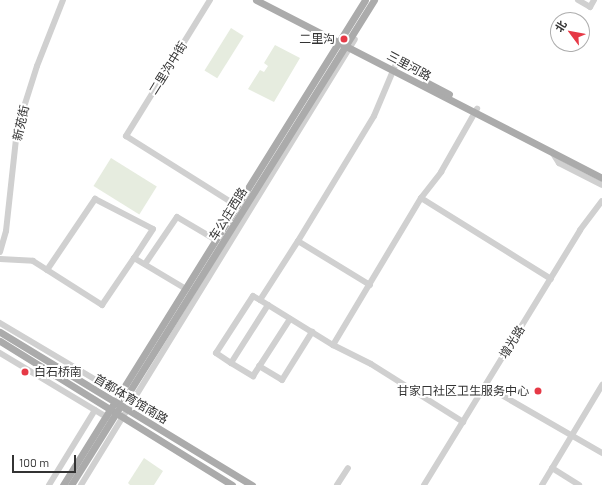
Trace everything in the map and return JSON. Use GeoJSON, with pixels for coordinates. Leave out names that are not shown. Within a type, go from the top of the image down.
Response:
{"type":"FeatureCollection","features":[{"type":"Feature","properties":{"kind":"main road","name":"三里河路"},"geometry":{"type":"LineString","coordinates":[[256,0],[347,43]]}},
{"type":"Feature","properties":{"kind":"main road","name":"三里河路"},"geometry":{"type":"LineString","coordinates":[[267,0],[475,113],[602,178]]}},
{"type":"Feature","properties":{"kind":"main road"},"geometry":{"type":"LineString","coordinates":[[347,43],[365,0]]}},
{"type":"Feature","properties":{"kind":"main road"},"geometry":{"type":"LineString","coordinates":[[347,43],[374,0]]}},
{"type":"Feature","properties":{"kind":"main road","name":"车公庄西路"},"geometry":{"type":"LineString","coordinates":[[123,396],[305,112],[347,43]]}},
{"type":"Feature","properties":{"kind":"main road","name":"车公庄西路"},"geometry":{"type":"LineString","coordinates":[[123,396],[237,206],[347,43]]}},
{"type":"Feature","properties":{"kind":"main road"},"geometry":{"type":"LineString","coordinates":[[305,112],[316,103]]}},
{"type":"Feature","properties":{"kind":"main road","name":"三里河路"},"geometry":{"type":"LineString","coordinates":[[475,113],[602,173]]}},
{"type":"Feature","properties":{"kind":"main road","name":"首都体育馆南路"},"geometry":{"type":"LineString","coordinates":[[0,332],[252,485]]}},
{"type":"Feature","properties":{"kind":"main road","name":"首都体育馆南路"},"geometry":{"type":"LineString","coordinates":[[0,341],[111,416],[123,419],[232,485]]}},
{"type":"Feature","properties":{"kind":"main road"},"geometry":{"type":"LineString","coordinates":[[72,485],[123,396]]}},
{"type":"Feature","properties":{"kind":"main road"},"geometry":{"type":"LineString","coordinates":[[63,485],[111,416]]}},
{"type":"Feature","properties":{"kind":"street","name":"新苑街"},"geometry":{"type":"LineString","coordinates":[[0,252],[6,231],[17,129],[38,62],[63,0]]}},
{"type":"Feature","properties":{"kind":"street","name":"二里沟中街"},"geometry":{"type":"LineString","coordinates":[[210,0],[126,136],[183,173],[193,176],[237,206]]}},
{"type":"Feature","properties":{"kind":"street"},"geometry":{"type":"LineString","coordinates":[[578,0],[590,7],[594,0]]}},
{"type":"Feature","properties":{"kind":"street"},"geometry":{"type":"LineString","coordinates":[[81,485],[316,103],[347,43]]}},
{"type":"Feature","properties":{"kind":"street"},"geometry":{"type":"LineString","coordinates":[[260,300],[298,241],[374,116],[394,68]]}},
{"type":"Feature","properties":{"kind":"street"},"geometry":{"type":"LineString","coordinates":[[332,345],[370,285],[421,198],[441,172],[475,113]]}},
{"type":"Feature","properties":{"kind":"street","name":"三里河路"},"geometry":{"type":"LineString","coordinates":[[551,151],[560,163],[602,185]]}},
{"type":"Feature","properties":{"kind":"street"},"geometry":{"type":"LineString","coordinates":[[421,198],[551,280]]}},
{"type":"Feature","properties":{"kind":"street"},"geometry":{"type":"LineString","coordinates":[[46,270],[95,199],[164,236]]}},
{"type":"Feature","properties":{"kind":"street","name":"增光路"},"geometry":{"type":"LineString","coordinates":[[424,485],[551,280],[580,230],[602,201]]}},
{"type":"Feature","properties":{"kind":"street"},"geometry":{"type":"LineString","coordinates":[[145,264],[177,217],[216,240]]}},
{"type":"Feature","properties":{"kind":"street"},"geometry":{"type":"LineString","coordinates":[[0,259],[33,261],[102,305],[153,229]]}},
{"type":"Feature","properties":{"kind":"street"},"geometry":{"type":"LineString","coordinates":[[298,241],[370,285]]}},
{"type":"Feature","properties":{"kind":"street"},"geometry":{"type":"LineString","coordinates":[[134,258],[186,289]]}},
{"type":"Feature","properties":{"kind":"street"},"geometry":{"type":"LineString","coordinates":[[290,319],[253,376],[216,353],[253,296],[332,345],[371,364],[463,422]]}},
{"type":"Feature","properties":{"kind":"street"},"geometry":{"type":"LineString","coordinates":[[231,363],[268,305]]}},
{"type":"Feature","properties":{"kind":"street","name":"首都体育馆南路"},"geometry":{"type":"LineString","coordinates":[[0,323],[123,396]]}},
{"type":"Feature","properties":{"kind":"street"},"geometry":{"type":"LineString","coordinates":[[260,366],[282,380],[312,332]]}},
{"type":"Feature","properties":{"kind":"street","name":"首都体育馆南路"},"geometry":{"type":"LineString","coordinates":[[0,353],[96,410],[111,416]]}},
{"type":"Feature","properties":{"kind":"street"},"geometry":{"type":"LineString","coordinates":[[486,386],[572,435],[602,454]]}},
{"type":"Feature","properties":{"kind":"street"},"geometry":{"type":"LineString","coordinates":[[542,485],[602,386]]}},
{"type":"Feature","properties":{"kind":"street"},"geometry":{"type":"LineString","coordinates":[[49,485],[96,410]]}},
{"type":"Feature","properties":{"kind":"street"},"geometry":{"type":"LineString","coordinates":[[337,485],[348,468]]}},
{"type":"Feature","properties":{"kind":"street"},"geometry":{"type":"LineString","coordinates":[[552,468],[579,485]]}},
{"type":"Feature","properties":{"kind":"shaded area"},"geometry":{"type":"Polygon","coordinates":[[[231,28],[244,36],[217,78],[205,70],[231,28]]]}},
{"type":"Feature","properties":{"kind":"shaded area"},"geometry":{"type":"Polygon","coordinates":[[[275,45],[300,58],[274,102],[248,89],[260,70],[264,72],[268,66],[264,63],[275,45]]]}},
{"type":"Feature","properties":{"kind":"shaded area"},"geometry":{"type":"Polygon","coordinates":[[[111,158],[157,187],[139,215],[94,186],[111,158]]]}},
{"type":"Feature","properties":{"kind":"shaded area"},"geometry":{"type":"Polygon","coordinates":[[[144,458],[163,471],[154,485],[130,485],[128,483],[144,458]]]}},
{"type":"Feature","properties":{"kind":"place","name":"二里沟"},"geometry":{"type":"Point","coordinates":[344,39]}},
{"type":"Feature","properties":{"kind":"place","name":"白石桥南"},"geometry":{"type":"Point","coordinates":[25,372]}},
{"type":"Feature","properties":{"kind":"place","name":"甘家口社区卫生服务中心"},"geometry":{"type":"Point","coordinates":[538,391]}}]}
